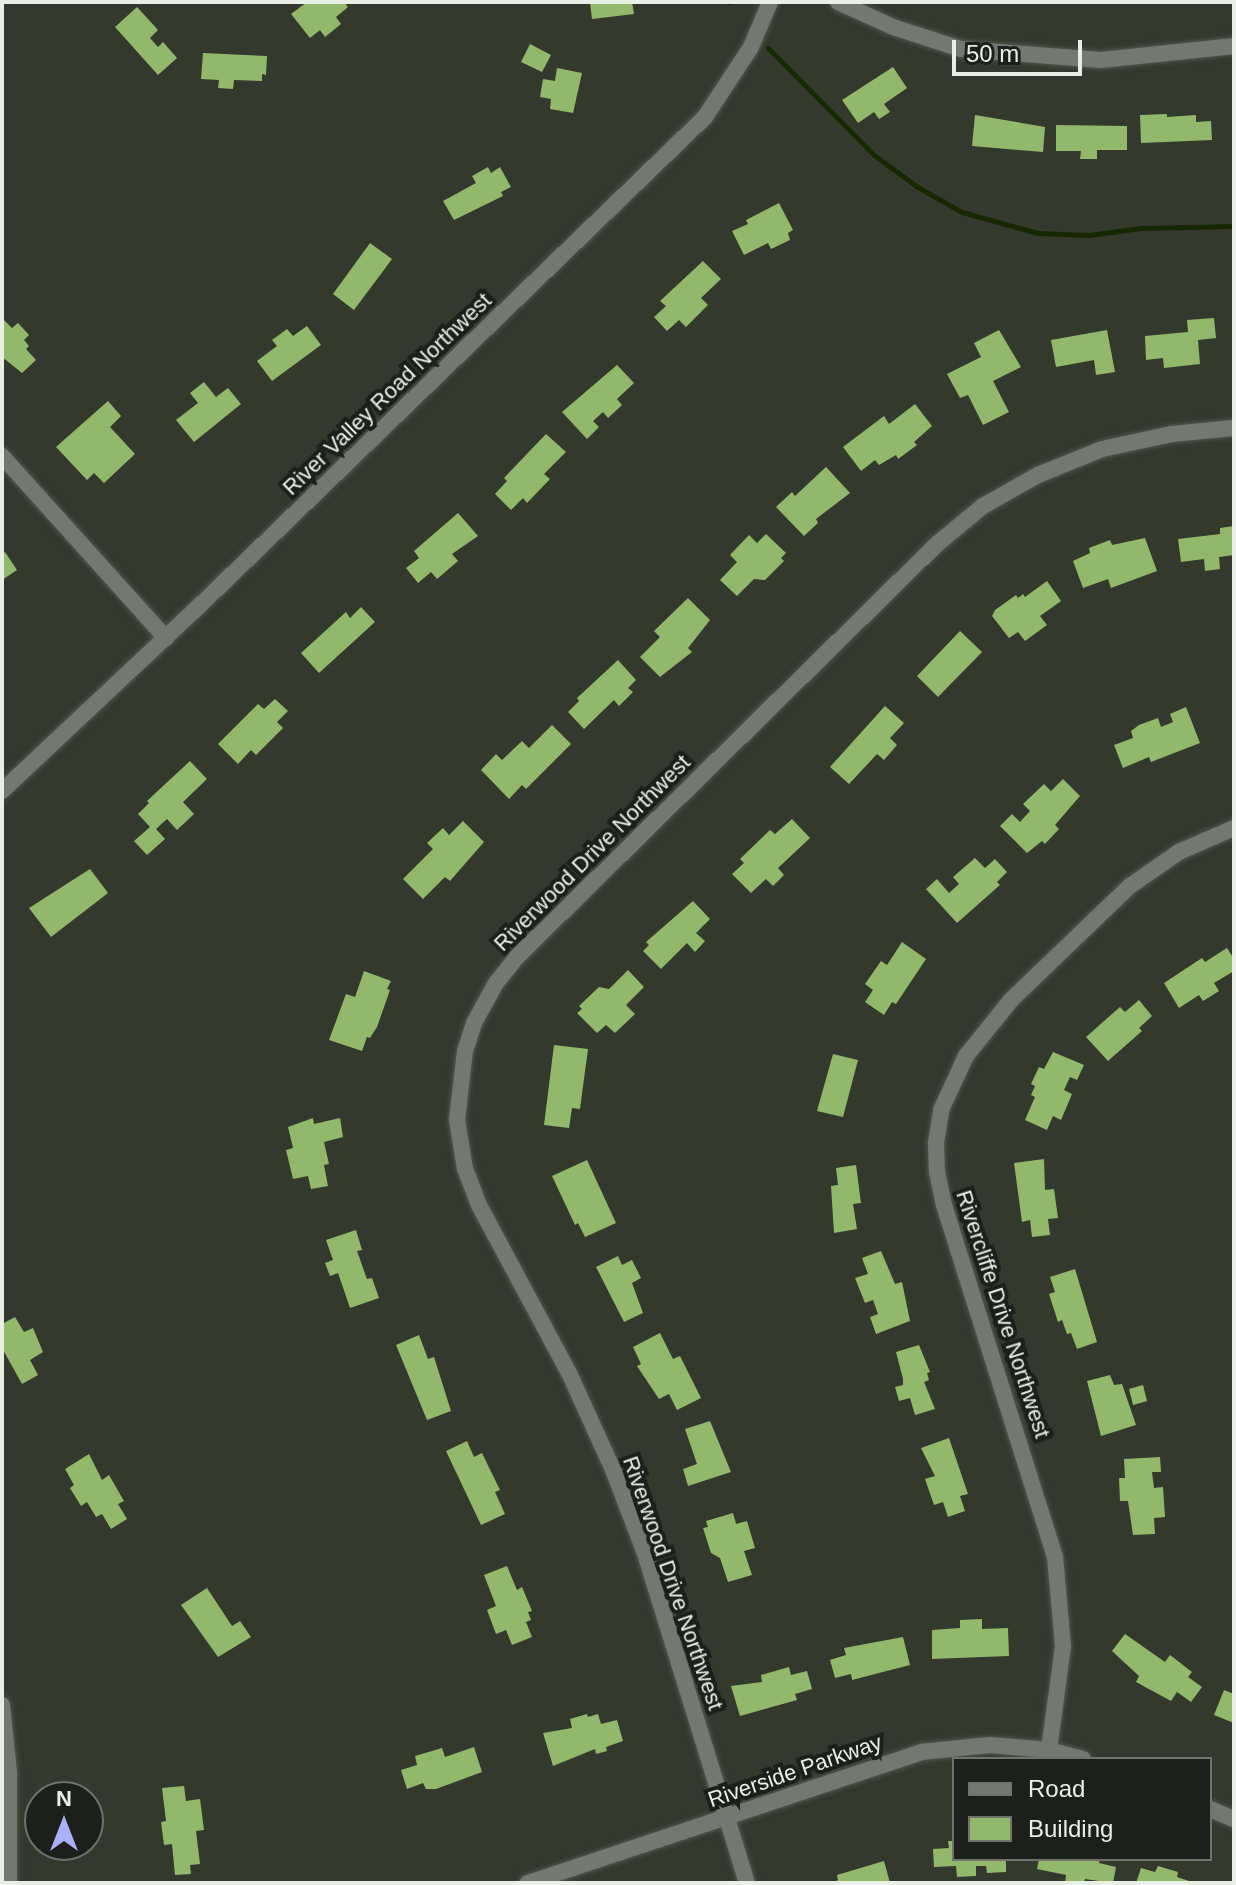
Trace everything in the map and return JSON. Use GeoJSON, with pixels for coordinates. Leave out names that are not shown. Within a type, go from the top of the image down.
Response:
{"type":"FeatureCollection","features":[{"type":"Feature","properties":{"kind":"street","name":"River Valley Road Northwest"},"geometry":{"type":"LineString","coordinates":[[2,791],[166,638],[705,117],[751,47],[770,2]]}},
{"type":"Feature","properties":{"kind":"street"},"geometry":{"type":"LineString","coordinates":[[838,2],[893,27],[961,49],[1101,60],[1234,46]]}},
{"type":"Feature","properties":{"kind":"street","name":"Riverwood Drive Northwest"},"geometry":{"type":"LineString","coordinates":[[747,1883],[644,1551],[614,1472],[569,1373],[479,1205],[465,1169],[457,1120],[458,1095],[460,1071],[474,1023],[496,983],[518,956],[925,555],[983,506],[1038,475],[1102,449],[1172,434],[1234,428]]}},
{"type":"Feature","properties":{"kind":"street"},"geometry":{"type":"LineString","coordinates":[[2,456],[166,638]]}},
{"type":"Feature","properties":{"kind":"street","name":"Rivercliffe Drive Northwest"},"geometry":{"type":"LineString","coordinates":[[1049,1750],[1063,1646],[1055,1557],[944,1205],[936,1158],[941,1110],[966,1056],[1011,1000],[1065,948],[1130,886],[1179,852],[1234,828]]}},
{"type":"Feature","properties":{"kind":"street"},"geometry":{"type":"LineString","coordinates":[[2,1705],[9,1773],[9,1883]]}},
{"type":"Feature","properties":{"kind":"street","name":"Riverside Parkway"},"geometry":{"type":"LineString","coordinates":[[528,1883],[921,1752],[990,1745],[1049,1750],[1075,1757]]}},
{"type":"Feature","properties":{"kind":"street"},"geometry":{"type":"LineString","coordinates":[[1212,1810],[1234,1819]]}},
{"type":"Feature","properties":{"kind":"building"},"geometry":{"type":"Polygon","coordinates":[[[307,2],[344,2],[348,7],[336,17],[341,24],[325,37],[320,30],[310,38],[291,14],[307,2]]]}},
{"type":"Feature","properties":{"kind":"building"},"geometry":{"type":"Polygon","coordinates":[[[590,2],[632,2],[634,14],[592,19],[590,2]]]}},
{"type":"Feature","properties":{"kind":"building"},"geometry":{"type":"Polygon","coordinates":[[[137,7],[158,30],[150,38],[158,47],[163,42],[177,58],[158,75],[115,27],[137,7]]]}},
{"type":"Feature","properties":{"kind":"building"},"geometry":{"type":"Polygon","coordinates":[[[530,44],[551,55],[542,72],[521,62],[530,44]]]}},
{"type":"Feature","properties":{"kind":"building"},"geometry":{"type":"Polygon","coordinates":[[[203,53],[267,56],[266,75],[262,74],[262,81],[234,80],[233,89],[218,88],[219,80],[201,79],[203,53]]]}},
{"type":"Feature","properties":{"kind":"building"},"geometry":{"type":"Polygon","coordinates":[[[893,67],[907,88],[884,104],[890,112],[879,119],[874,112],[858,123],[842,100],[893,67]]]}},
{"type":"Feature","properties":{"kind":"building"},"geometry":{"type":"Polygon","coordinates":[[[557,68],[582,73],[573,113],[550,109],[551,99],[540,97],[543,79],[555,81],[557,68]]]}},
{"type":"Feature","properties":{"kind":"building"},"geometry":{"type":"Polygon","coordinates":[[[1167,114],[1167,117],[1196,115],[1196,122],[1211,121],[1212,140],[1141,143],[1140,115],[1167,114]]]}},
{"type":"Feature","properties":{"kind":"building"},"geometry":{"type":"Polygon","coordinates":[[[975,115],[1045,127],[1043,152],[972,146],[975,115]]]}},
{"type":"Feature","properties":{"kind":"building"},"geometry":{"type":"Polygon","coordinates":[[[1056,125],[1127,126],[1127,150],[1097,150],[1097,159],[1080,159],[1081,151],[1056,151],[1056,125]]]}},
{"type":"Feature","properties":{"kind":"building"},"geometry":{"type":"Polygon","coordinates":[[[488,167],[491,173],[500,167],[511,187],[501,192],[503,196],[454,220],[443,201],[476,183],[472,176],[488,167]]]}},
{"type":"Feature","properties":{"kind":"building"},"geometry":{"type":"Polygon","coordinates":[[[779,203],[793,230],[788,233],[790,240],[771,249],[768,243],[744,255],[732,231],[779,203]]]}},
{"type":"Feature","properties":{"kind":"building"},"geometry":{"type":"Polygon","coordinates":[[[370,243],[392,259],[354,310],[333,294],[370,243]]]}},
{"type":"Feature","properties":{"kind":"building"},"geometry":{"type":"Polygon","coordinates":[[[703,261],[721,279],[701,298],[708,305],[686,327],[679,320],[667,331],[654,317],[666,306],[660,301],[703,261]]]}},
{"type":"Feature","properties":{"kind":"building"},"geometry":{"type":"Polygon","coordinates":[[[2,318],[12,328],[18,323],[29,335],[24,340],[29,346],[26,349],[36,360],[22,373],[2,357],[2,318]]]}},
{"type":"Feature","properties":{"kind":"building"},"geometry":{"type":"Polygon","coordinates":[[[1214,318],[1216,338],[1198,340],[1200,364],[1164,368],[1163,358],[1146,360],[1145,336],[1188,332],[1187,320],[1214,318]]]}},
{"type":"Feature","properties":{"kind":"building"},"geometry":{"type":"Polygon","coordinates":[[[307,326],[321,345],[272,381],[257,361],[277,346],[272,340],[287,329],[293,336],[307,326]]]}},
{"type":"Feature","properties":{"kind":"building"},"geometry":{"type":"Polygon","coordinates":[[[999,330],[1021,367],[993,381],[1009,412],[983,425],[968,395],[960,398],[947,374],[981,357],[974,343],[999,330]]]}},
{"type":"Feature","properties":{"kind":"building"},"geometry":{"type":"Polygon","coordinates":[[[1107,330],[1115,372],[1096,375],[1094,360],[1056,367],[1051,340],[1107,330]]]}},
{"type":"Feature","properties":{"kind":"building"},"geometry":{"type":"Polygon","coordinates":[[[617,365],[634,383],[617,399],[622,405],[608,418],[603,412],[593,421],[599,427],[587,439],[562,412],[617,365]]]}},
{"type":"Feature","properties":{"kind":"building"},"geometry":{"type":"Polygon","coordinates":[[[204,382],[216,397],[228,388],[241,404],[194,442],[176,420],[198,403],[190,393],[204,382]]]}},
{"type":"Feature","properties":{"kind":"building"},"geometry":{"type":"Polygon","coordinates":[[[108,401],[121,416],[110,427],[135,454],[104,483],[94,473],[87,480],[56,447],[108,401]]]}},
{"type":"Feature","properties":{"kind":"building"},"geometry":{"type":"Polygon","coordinates":[[[915,404],[932,426],[914,442],[917,445],[898,459],[896,455],[879,465],[875,460],[861,471],[843,447],[884,416],[889,424],[915,404]]]}},
{"type":"Feature","properties":{"kind":"building"},"geometry":{"type":"Polygon","coordinates":[[[546,434],[566,452],[544,474],[550,479],[527,503],[523,498],[511,510],[495,494],[507,481],[504,478],[546,434]]]}},
{"type":"Feature","properties":{"kind":"building"},"geometry":{"type":"Polygon","coordinates":[[[826,467],[850,493],[816,519],[818,523],[804,536],[776,507],[792,492],[795,496],[826,467]]]}},
{"type":"Feature","properties":{"kind":"building"},"geometry":{"type":"Polygon","coordinates":[[[458,513],[478,536],[452,554],[458,561],[437,579],[431,572],[418,583],[406,568],[419,558],[414,551],[458,513]]]}},
{"type":"Feature","properties":{"kind":"building"},"geometry":{"type":"Polygon","coordinates":[[[1234,526],[1234,555],[1219,557],[1220,569],[1205,571],[1204,559],[1181,562],[1178,539],[1220,534],[1220,528],[1234,526]]]}},
{"type":"Feature","properties":{"kind":"building"},"geometry":{"type":"Polygon","coordinates":[[[766,534],[786,553],[781,558],[784,561],[765,580],[754,579],[737,596],[720,580],[737,562],[730,555],[749,535],[757,543],[766,534]]]}},
{"type":"Feature","properties":{"kind":"building"},"geometry":{"type":"Polygon","coordinates":[[[1145,538],[1157,571],[1111,588],[1108,579],[1083,588],[1073,561],[1090,553],[1089,548],[1110,540],[1112,545],[1145,538]]]}},
{"type":"Feature","properties":{"kind":"building"},"geometry":{"type":"Polygon","coordinates":[[[5,552],[17,570],[2,580],[2,554],[5,552]]]}},
{"type":"Feature","properties":{"kind":"building"},"geometry":{"type":"Polygon","coordinates":[[[1047,581],[1061,601],[1040,616],[1047,625],[1025,641],[1018,632],[1009,638],[992,616],[995,610],[1016,595],[1018,598],[1023,594],[1025,597],[1047,581]]]}},
{"type":"Feature","properties":{"kind":"building"},"geometry":{"type":"Polygon","coordinates":[[[688,598],[710,620],[688,648],[692,652],[660,677],[640,657],[660,637],[654,631],[688,598]]]}},
{"type":"Feature","properties":{"kind":"building"},"geometry":{"type":"Polygon","coordinates":[[[361,607],[375,622],[319,673],[301,653],[346,612],[350,618],[361,607]]]}},
{"type":"Feature","properties":{"kind":"building"},"geometry":{"type":"Polygon","coordinates":[[[960,631],[982,652],[938,697],[917,676],[960,631]]]}},
{"type":"Feature","properties":{"kind":"building"},"geometry":{"type":"Polygon","coordinates":[[[618,660],[636,680],[628,688],[633,692],[619,706],[614,700],[584,729],[568,712],[579,701],[577,698],[618,660]]]}},
{"type":"Feature","properties":{"kind":"building"},"geometry":{"type":"Polygon","coordinates":[[[275,699],[288,711],[277,722],[283,728],[256,755],[251,750],[238,764],[218,744],[258,704],[264,709],[275,699]]]}},
{"type":"Feature","properties":{"kind":"building"},"geometry":{"type":"Polygon","coordinates":[[[885,706],[904,723],[890,738],[897,745],[884,760],[877,754],[849,784],[830,767],[885,706]]]}},
{"type":"Feature","properties":{"kind":"building"},"geometry":{"type":"Polygon","coordinates":[[[1186,707],[1200,743],[1151,762],[1149,757],[1123,768],[1114,745],[1133,738],[1131,731],[1139,725],[1158,718],[1161,727],[1173,722],[1170,714],[1186,707]]]}},
{"type":"Feature","properties":{"kind":"building"},"geometry":{"type":"Polygon","coordinates":[[[552,725],[571,744],[526,789],[522,785],[509,799],[481,770],[496,754],[502,760],[522,741],[529,748],[552,725]]]}},
{"type":"Feature","properties":{"kind":"building"},"geometry":{"type":"Polygon","coordinates":[[[190,761],[207,779],[183,802],[194,814],[177,830],[167,819],[156,829],[165,839],[147,855],[134,841],[150,827],[138,814],[149,803],[147,801],[190,761]]]}},
{"type":"Feature","properties":{"kind":"building"},"geometry":{"type":"Polygon","coordinates":[[[1063,779],[1080,796],[1055,825],[1059,829],[1045,844],[1042,841],[1027,853],[1000,826],[1012,814],[1020,822],[1030,811],[1023,804],[1044,784],[1051,791],[1063,779]]]}},
{"type":"Feature","properties":{"kind":"building"},"geometry":{"type":"Polygon","coordinates":[[[792,819],[810,838],[778,868],[784,875],[773,886],[766,879],[751,893],[732,874],[744,863],[740,859],[770,830],[775,834],[792,819]]]}},
{"type":"Feature","properties":{"kind":"building"},"geometry":{"type":"Polygon","coordinates":[[[463,821],[484,842],[450,881],[445,877],[423,899],[403,879],[433,849],[427,843],[443,828],[449,835],[463,821]]]}},
{"type":"Feature","properties":{"kind":"building"},"geometry":{"type":"Polygon","coordinates":[[[975,858],[985,868],[995,859],[1007,872],[997,882],[1000,885],[957,923],[926,889],[937,879],[949,893],[959,884],[953,877],[975,858]]]}},
{"type":"Feature","properties":{"kind":"building"},"geometry":{"type":"Polygon","coordinates":[[[90,869],[108,893],[51,937],[29,908],[90,869]]]}},
{"type":"Feature","properties":{"kind":"building"},"geometry":{"type":"Polygon","coordinates":[[[693,901],[710,919],[696,933],[705,941],[695,952],[687,943],[661,969],[643,951],[649,945],[646,942],[693,901]]]}},
{"type":"Feature","properties":{"kind":"building"},"geometry":{"type":"Polygon","coordinates":[[[902,942],[926,959],[896,1004],[892,1002],[884,1015],[865,1002],[873,990],[865,984],[881,961],[887,965],[902,942]]]}},
{"type":"Feature","properties":{"kind":"building"},"geometry":{"type":"Polygon","coordinates":[[[1227,948],[1234,959],[1234,971],[1214,983],[1219,991],[1203,1001],[1199,995],[1179,1008],[1164,983],[1202,958],[1205,962],[1227,948]]]}},
{"type":"Feature","properties":{"kind":"building"},"geometry":{"type":"Polygon","coordinates":[[[628,970],[644,987],[626,1005],[635,1014],[615,1033],[606,1025],[597,1033],[577,1013],[582,1009],[579,1006],[599,987],[609,989],[628,970]]]}},
{"type":"Feature","properties":{"kind":"building"},"geometry":{"type":"Polygon","coordinates":[[[364,971],[391,981],[377,1027],[370,1038],[367,1037],[362,1051],[329,1040],[346,994],[355,997],[364,971]]]}},
{"type":"Feature","properties":{"kind":"building"},"geometry":{"type":"Polygon","coordinates":[[[1139,1000],[1152,1016],[1139,1028],[1142,1031],[1108,1061],[1086,1037],[1120,1007],[1125,1012],[1139,1000]]]}},
{"type":"Feature","properties":{"kind":"building"},"geometry":{"type":"Polygon","coordinates":[[[554,1045],[588,1049],[580,1109],[572,1108],[569,1128],[544,1125],[554,1045]]]}},
{"type":"Feature","properties":{"kind":"building"},"geometry":{"type":"Polygon","coordinates":[[[1053,1052],[1084,1065],[1077,1080],[1070,1077],[1064,1090],[1072,1094],[1061,1120],[1053,1116],[1047,1130],[1025,1120],[1035,1097],[1031,1095],[1035,1086],[1031,1084],[1039,1067],[1044,1069],[1053,1052]]]}},
{"type":"Feature","properties":{"kind":"building"},"geometry":{"type":"Polygon","coordinates":[[[833,1054],[858,1060],[843,1117],[817,1111],[833,1054]]]}},
{"type":"Feature","properties":{"kind":"building"},"geometry":{"type":"Polygon","coordinates":[[[313,1118],[314,1124],[340,1118],[343,1137],[324,1142],[329,1164],[324,1165],[328,1186],[311,1189],[308,1176],[293,1179],[286,1150],[293,1148],[288,1127],[313,1118]]]}},
{"type":"Feature","properties":{"kind":"building"},"geometry":{"type":"Polygon","coordinates":[[[1044,1159],[1045,1190],[1054,1189],[1058,1218],[1048,1219],[1050,1235],[1032,1237],[1030,1220],[1022,1222],[1014,1163],[1044,1159]]]}},
{"type":"Feature","properties":{"kind":"building"},"geometry":{"type":"Polygon","coordinates":[[[587,1160],[616,1223],[585,1237],[578,1223],[575,1225],[552,1176],[587,1160]]]}},
{"type":"Feature","properties":{"kind":"building"},"geometry":{"type":"Polygon","coordinates":[[[856,1165],[861,1203],[853,1204],[857,1229],[834,1233],[831,1186],[838,1185],[836,1168],[856,1165]]]}},
{"type":"Feature","properties":{"kind":"building"},"geometry":{"type":"Polygon","coordinates":[[[356,1230],[362,1250],[357,1251],[367,1279],[372,1278],[379,1298],[350,1308],[338,1273],[330,1276],[325,1263],[333,1260],[326,1240],[356,1230]]]}},
{"type":"Feature","properties":{"kind":"building"},"geometry":{"type":"Polygon","coordinates":[[[881,1251],[895,1284],[902,1282],[910,1321],[876,1334],[870,1317],[878,1314],[873,1300],[865,1303],[855,1278],[868,1274],[862,1258],[881,1251]]]}},
{"type":"Feature","properties":{"kind":"building"},"geometry":{"type":"Polygon","coordinates":[[[618,1256],[622,1265],[632,1260],[641,1278],[632,1283],[643,1313],[624,1322],[596,1267],[618,1256]]]}},
{"type":"Feature","properties":{"kind":"building"},"geometry":{"type":"Polygon","coordinates":[[[1075,1269],[1097,1342],[1077,1349],[1062,1320],[1058,1322],[1049,1294],[1055,1292],[1050,1277],[1075,1269]]]}},
{"type":"Feature","properties":{"kind":"building"},"geometry":{"type":"Polygon","coordinates":[[[15,1317],[24,1332],[33,1328],[43,1352],[30,1360],[38,1375],[22,1384],[2,1348],[2,1324],[15,1317]]]}},
{"type":"Feature","properties":{"kind":"building"},"geometry":{"type":"Polygon","coordinates":[[[660,1333],[673,1359],[680,1356],[701,1398],[677,1410],[669,1394],[659,1399],[637,1366],[641,1364],[633,1347],[660,1333]]]}},
{"type":"Feature","properties":{"kind":"building"},"geometry":{"type":"Polygon","coordinates":[[[419,1335],[428,1359],[434,1357],[451,1411],[427,1420],[396,1345],[419,1335]]]}},
{"type":"Feature","properties":{"kind":"building"},"geometry":{"type":"Polygon","coordinates":[[[919,1345],[930,1372],[927,1373],[929,1380],[924,1382],[935,1409],[915,1415],[910,1398],[899,1401],[895,1387],[903,1385],[903,1379],[896,1352],[919,1345]]]}},
{"type":"Feature","properties":{"kind":"building"},"geometry":{"type":"Polygon","coordinates":[[[1110,1375],[1114,1385],[1122,1384],[1136,1425],[1101,1436],[1087,1381],[1110,1375]]]}},
{"type":"Feature","properties":{"kind":"building"},"geometry":{"type":"Polygon","coordinates":[[[1143,1385],[1147,1401],[1133,1405],[1129,1389],[1143,1385]]]}},
{"type":"Feature","properties":{"kind":"building"},"geometry":{"type":"Polygon","coordinates":[[[710,1421],[731,1472],[688,1486],[683,1469],[697,1464],[685,1429],[710,1421]]]}},
{"type":"Feature","properties":{"kind":"building"},"geometry":{"type":"Polygon","coordinates":[[[949,1438],[968,1494],[960,1496],[965,1511],[948,1517],[943,1502],[934,1505],[925,1479],[935,1476],[921,1448],[949,1438]]]}},
{"type":"Feature","properties":{"kind":"building"},"geometry":{"type":"Polygon","coordinates":[[[467,1441],[474,1457],[482,1453],[500,1490],[495,1492],[505,1514],[481,1525],[446,1451],[467,1441]]]}},
{"type":"Feature","properties":{"kind":"building"},"geometry":{"type":"Polygon","coordinates":[[[89,1454],[102,1480],[109,1475],[124,1501],[118,1504],[127,1519],[111,1529],[102,1514],[96,1517],[87,1502],[81,1506],[70,1488],[74,1485],[65,1469],[89,1454]]]}},
{"type":"Feature","properties":{"kind":"building"},"geometry":{"type":"Polygon","coordinates":[[[1160,1457],[1161,1472],[1152,1472],[1154,1488],[1163,1487],[1165,1517],[1154,1518],[1155,1534],[1133,1535],[1128,1501],[1120,1501],[1119,1478],[1125,1478],[1124,1459],[1160,1457]]]}},
{"type":"Feature","properties":{"kind":"building"},"geometry":{"type":"Polygon","coordinates":[[[733,1513],[736,1524],[747,1521],[755,1548],[744,1551],[752,1575],[728,1582],[720,1558],[711,1553],[703,1528],[708,1527],[706,1521],[733,1513]]]}},
{"type":"Feature","properties":{"kind":"building"},"geometry":{"type":"Polygon","coordinates":[[[507,1566],[517,1590],[522,1587],[532,1611],[528,1612],[531,1620],[526,1622],[532,1637],[512,1645],[506,1630],[496,1634],[487,1610],[496,1606],[484,1575],[507,1566]]]}},
{"type":"Feature","properties":{"kind":"building"},"geometry":{"type":"Polygon","coordinates":[[[207,1588],[232,1626],[240,1621],[251,1637],[218,1657],[181,1605],[207,1588]]]}},
{"type":"Feature","properties":{"kind":"building"},"geometry":{"type":"Polygon","coordinates":[[[982,1619],[982,1629],[1008,1628],[1009,1656],[932,1659],[932,1630],[960,1628],[960,1620],[982,1619]]]}},
{"type":"Feature","properties":{"kind":"building"},"geometry":{"type":"Polygon","coordinates":[[[1125,1634],[1165,1662],[1170,1655],[1192,1672],[1188,1677],[1202,1687],[1191,1702],[1177,1692],[1171,1701],[1136,1682],[1139,1676],[1112,1651],[1125,1634]]]}},
{"type":"Feature","properties":{"kind":"building"},"geometry":{"type":"Polygon","coordinates":[[[903,1637],[910,1665],[852,1680],[851,1674],[835,1678],[830,1660],[846,1655],[844,1648],[903,1637]]]}},
{"type":"Feature","properties":{"kind":"building"},"geometry":{"type":"Polygon","coordinates":[[[789,1667],[791,1675],[807,1671],[812,1689],[795,1694],[797,1700],[740,1716],[731,1686],[762,1682],[761,1675],[789,1667]]]}},
{"type":"Feature","properties":{"kind":"building"},"geometry":{"type":"Polygon","coordinates":[[[1224,1690],[1234,1694],[1234,1723],[1214,1715],[1224,1690]]]}},
{"type":"Feature","properties":{"kind":"building"},"geometry":{"type":"Polygon","coordinates":[[[587,1714],[588,1717],[598,1714],[601,1724],[617,1720],[623,1741],[606,1747],[607,1751],[596,1754],[595,1749],[553,1766],[543,1733],[572,1728],[570,1719],[587,1714]]]}},
{"type":"Feature","properties":{"kind":"building"},"geometry":{"type":"Polygon","coordinates":[[[474,1747],[482,1772],[436,1789],[426,1789],[423,1783],[407,1789],[401,1770],[417,1765],[415,1756],[442,1748],[445,1757],[474,1747]]]}},
{"type":"Feature","properties":{"kind":"building"},"geometry":{"type":"Polygon","coordinates":[[[184,1786],[186,1801],[200,1799],[204,1830],[196,1831],[200,1864],[190,1865],[191,1874],[175,1875],[172,1844],[164,1845],[161,1822],[166,1821],[162,1788],[184,1786]]]}},
{"type":"Feature","properties":{"kind":"building"},"geometry":{"type":"Polygon","coordinates":[[[948,1841],[952,1841],[952,1861],[1006,1861],[1006,1872],[987,1873],[986,1866],[976,1866],[976,1876],[957,1877],[956,1866],[934,1867],[933,1849],[949,1848],[948,1841]]]}},
{"type":"Feature","properties":{"kind":"building"},"geometry":{"type":"Polygon","coordinates":[[[884,1861],[890,1883],[832,1883],[838,1880],[837,1875],[884,1861]]]}},
{"type":"Feature","properties":{"kind":"building"},"geometry":{"type":"Polygon","coordinates":[[[1039,1861],[1100,1861],[1116,1867],[1113,1883],[1085,1879],[1084,1883],[1065,1883],[1066,1875],[1037,1869],[1039,1861]]]}},
{"type":"Feature","properties":{"kind":"building"},"geometry":{"type":"Polygon","coordinates":[[[1158,1866],[1178,1872],[1177,1877],[1195,1883],[1136,1883],[1141,1868],[1155,1872],[1158,1866]]]}},
{"type":"Feature","properties":{"kind":"waterway"},"geometry":{"type":"LineString","coordinates":[[768,48],[874,155],[916,186],[962,212],[1037,233],[1089,235],[1141,228],[1234,226]]}}]}
